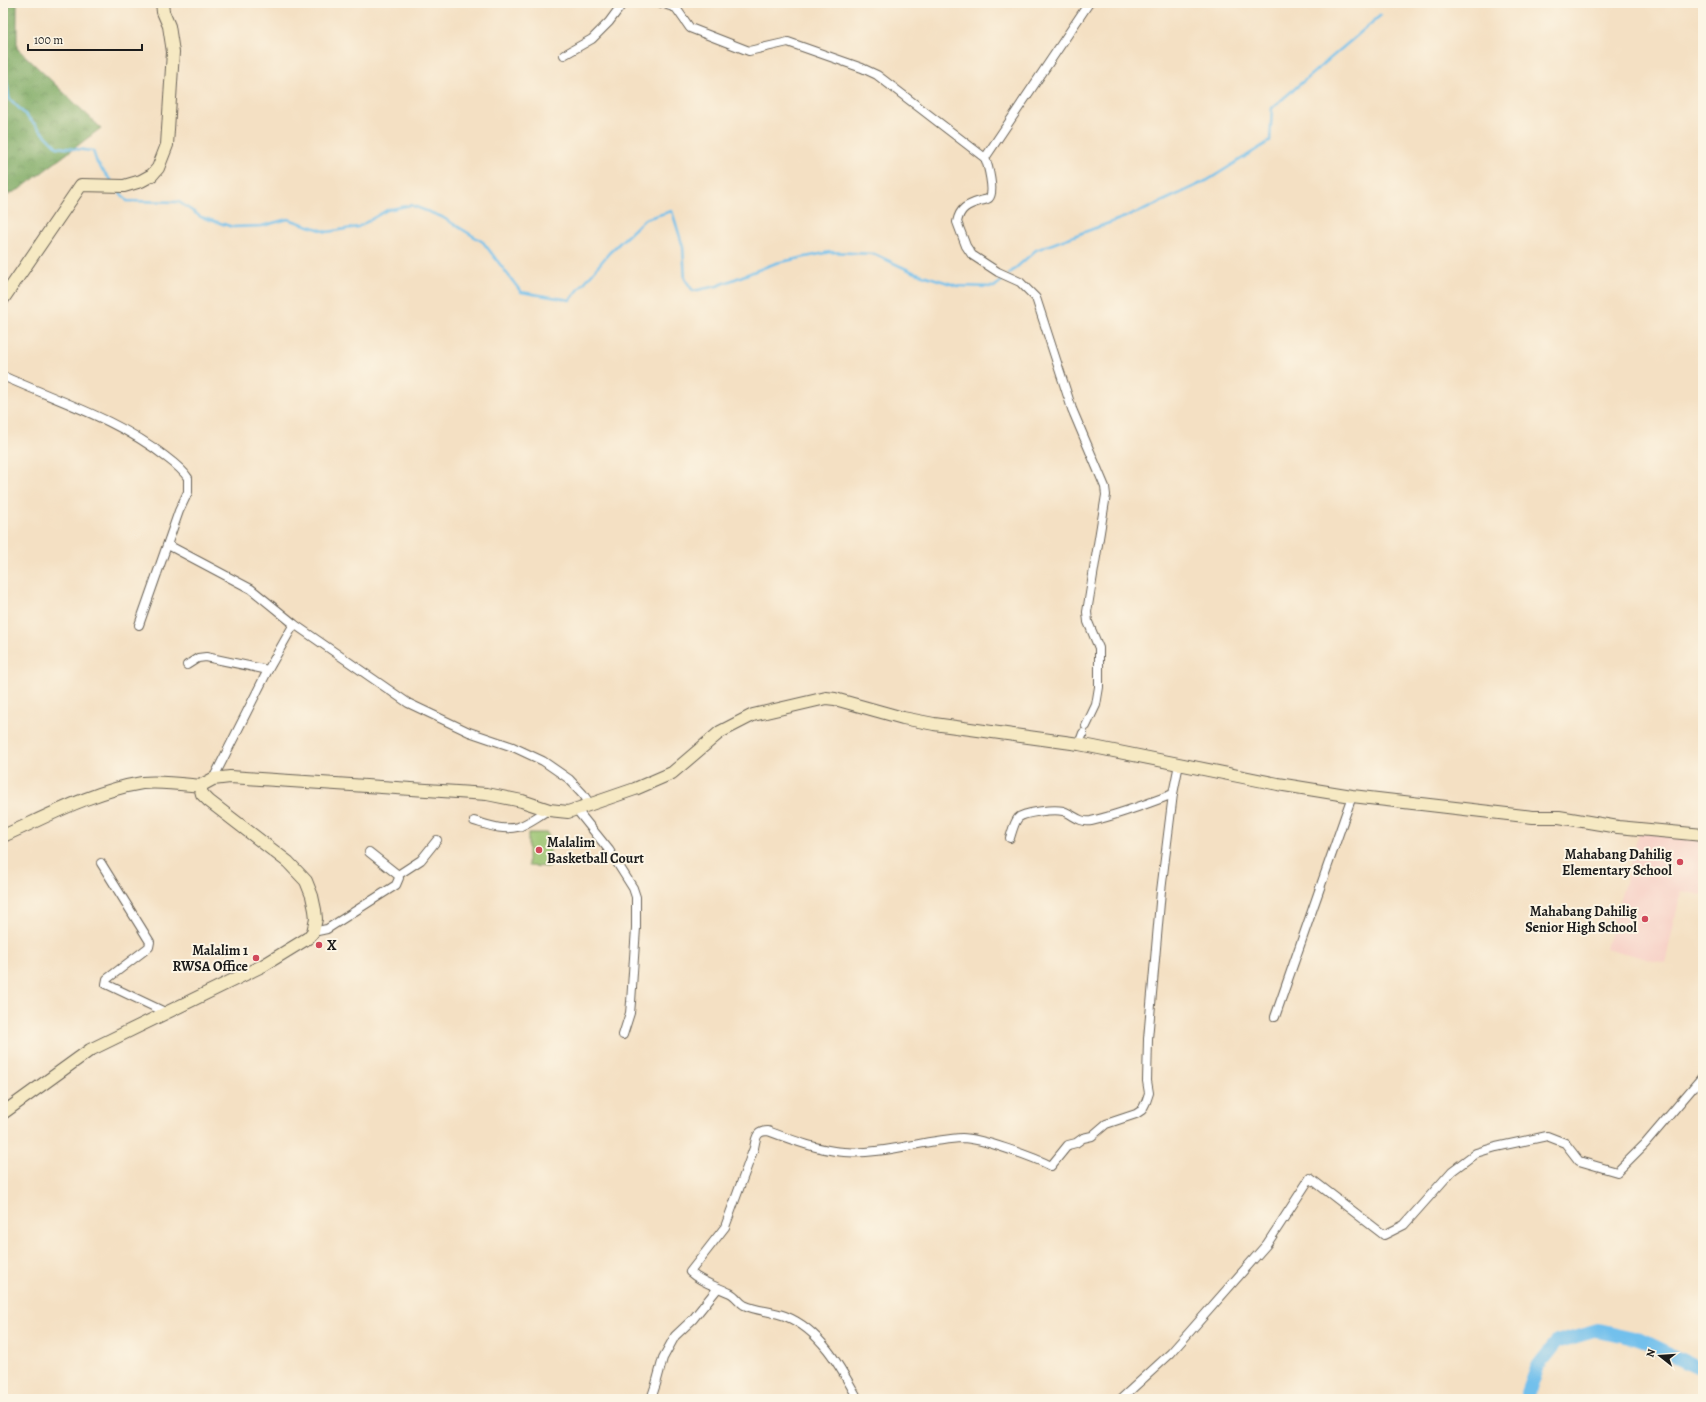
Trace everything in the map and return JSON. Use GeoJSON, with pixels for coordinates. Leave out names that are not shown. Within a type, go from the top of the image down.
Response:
{"type":"FeatureCollection","features":[{"type":"Feature","properties":{"kind":"street"},"geometry":{"type":"LineString","coordinates":[[3,299],[81,185],[124,186],[141,181],[152,175],[158,168],[167,145],[173,52],[169,26],[163,12],[162,3]]}},
{"type":"Feature","properties":{"kind":"street"},"geometry":{"type":"LineString","coordinates":[[564,55],[592,39],[609,22],[623,3]]}},
{"type":"Feature","properties":{"kind":"street"},"geometry":{"type":"LineString","coordinates":[[661,3],[676,8],[690,28],[749,52],[788,42],[877,75],[985,158],[988,166],[992,193],[986,200],[970,204],[962,209],[957,222],[966,246],[972,255],[998,272],[1020,282],[1036,298],[1072,409],[1105,487],[1106,495],[1087,612],[1088,622],[1099,648],[1099,694],[1096,705],[1082,735]]}},
{"type":"Feature","properties":{"kind":"street"},"geometry":{"type":"LineString","coordinates":[[985,158],[1089,3]]}},
{"type":"Feature","properties":{"kind":"street"},"geometry":{"type":"LineString","coordinates":[[3,376],[121,428],[156,450],[187,476],[189,482],[188,492],[179,511],[139,625]]}},
{"type":"Feature","properties":{"kind":"street"},"geometry":{"type":"LineString","coordinates":[[168,545],[251,590],[294,624],[408,703],[468,732],[517,749],[543,761],[569,779],[590,804]]}},
{"type":"Feature","properties":{"kind":"street"},"geometry":{"type":"LineString","coordinates":[[213,779],[268,670],[294,624]]}},
{"type":"Feature","properties":{"kind":"street"},"geometry":{"type":"LineString","coordinates":[[187,665],[198,658],[206,657],[268,670]]}},
{"type":"Feature","properties":{"kind":"street"},"geometry":{"type":"LineString","coordinates":[[3,836],[78,802],[128,787],[155,782],[200,786],[213,779],[230,777],[463,792],[500,796],[559,812],[576,809],[641,787],[672,773],[720,732],[743,719],[753,715],[826,698],[835,699],[903,718],[934,724],[1082,735],[1179,764],[1250,779],[1352,796],[1533,817],[1559,817],[1618,827],[1703,835]]}},
{"type":"Feature","properties":{"kind":"street"},"geometry":{"type":"LineString","coordinates":[[858,1399],[835,1360],[804,1327],[786,1316],[748,1307],[739,1302],[733,1295],[698,1279],[690,1272],[725,1227],[736,1200],[757,1135],[761,1131],[768,1131],[812,1146],[844,1152],[873,1151],[941,1140],[970,1138],[1037,1159],[1051,1166],[1068,1145],[1076,1143],[1083,1138],[1092,1136],[1106,1124],[1136,1114],[1142,1110],[1149,1093],[1147,1067],[1148,1039],[1161,891],[1173,794],[1179,764]]}},
{"type":"Feature","properties":{"kind":"street"},"geometry":{"type":"LineString","coordinates":[[3,1113],[90,1050],[165,1012],[264,965],[308,938],[313,932],[316,919],[315,910],[312,896],[306,881],[288,862],[209,801],[202,794],[200,786]]}},
{"type":"Feature","properties":{"kind":"street"},"geometry":{"type":"LineString","coordinates":[[1010,838],[1018,819],[1023,815],[1034,812],[1060,810],[1081,820],[1090,821],[1148,804],[1173,794]]}},
{"type":"Feature","properties":{"kind":"street"},"geometry":{"type":"LineString","coordinates":[[1275,1017],[1352,796]]}},
{"type":"Feature","properties":{"kind":"street"},"geometry":{"type":"LineString","coordinates":[[576,809],[609,850],[633,888],[636,897],[636,928],[630,1013],[623,1035]]}},
{"type":"Feature","properties":{"kind":"street"},"geometry":{"type":"LineString","coordinates":[[474,821],[493,826],[508,828],[518,827],[549,810]]}},
{"type":"Feature","properties":{"kind":"street"},"geometry":{"type":"LineString","coordinates":[[398,875],[421,860],[437,840]]}},
{"type":"Feature","properties":{"kind":"street"},"geometry":{"type":"LineString","coordinates":[[369,852],[398,875]]}},
{"type":"Feature","properties":{"kind":"street"},"geometry":{"type":"LineString","coordinates":[[101,863],[150,942],[149,947],[107,979],[106,984],[165,1012]]}},
{"type":"Feature","properties":{"kind":"street"},"geometry":{"type":"LineString","coordinates":[[313,932],[328,929],[396,886],[399,878],[398,875]]}},
{"type":"Feature","properties":{"kind":"street"},"geometry":{"type":"LineString","coordinates":[[1121,1399],[1171,1353],[1267,1244],[1310,1178],[1384,1235],[1404,1225],[1452,1171],[1476,1153],[1496,1147],[1547,1136],[1565,1143],[1579,1161],[1616,1172],[1645,1144],[1703,1076]]}},
{"type":"Feature","properties":{"kind":"street"},"geometry":{"type":"LineString","coordinates":[[650,1399],[663,1358],[675,1336],[693,1319],[718,1288]]}},
{"type":"Feature","properties":{"kind":"shaded area","name":"Mahabang Dahilig Senior High School"},"geometry":{"type":"Polygon","coordinates":[[[1638,832],[1703,839],[1703,895],[1681,891],[1665,964],[1606,948],[1638,832]]]}},
{"type":"Feature","properties":{"kind":"green space"},"geometry":{"type":"Polygon","coordinates":[[[3,3],[17,3],[17,48],[101,128],[20,189],[3,197],[3,3]]]}},
{"type":"Feature","properties":{"kind":"green space","name":"Malalim Basketball Court"},"geometry":{"type":"Polygon","coordinates":[[[528,833],[548,833],[550,867],[528,866],[528,833]]]}},
{"type":"Feature","properties":{"kind":"waterway"},"geometry":{"type":"LineString","coordinates":[[3,20],[3,13],[7,3]]}},
{"type":"Feature","properties":{"kind":"waterway"},"geometry":{"type":"LineString","coordinates":[[1009,274],[1036,250],[1144,210],[1208,180],[1270,141],[1272,108],[1381,15]]}},
{"type":"Feature","properties":{"kind":"waterway"},"geometry":{"type":"LineString","coordinates":[[3,54],[9,98],[57,147],[93,151],[97,163],[112,182]]}},
{"type":"Feature","properties":{"kind":"waterway"},"geometry":{"type":"LineString","coordinates":[[119,191],[127,201],[179,202],[201,217],[233,227],[262,226],[288,219],[327,232],[358,227],[387,210],[411,205],[442,217],[483,242],[521,292],[570,300],[609,253],[645,219],[672,211],[683,247],[685,279],[693,291],[717,286],[776,263],[830,252],[874,254],[913,272],[958,286],[994,287],[1005,278]]}},
{"type":"Feature","properties":{"kind":"waterway"},"geometry":{"type":"LineString","coordinates":[[1529,1399],[1528,1393],[1538,1366],[1557,1342],[1598,1330],[1638,1339],[1703,1370]]}},
{"type":"Feature","properties":{"kind":"place","name":"Malalim Basketball Court"},"geometry":{"type":"Point","coordinates":[539,850]}},
{"type":"Feature","properties":{"kind":"place","name":"Mahabang Dahilig Elementary School"},"geometry":{"type":"Point","coordinates":[1680,862]}},
{"type":"Feature","properties":{"kind":"place","name":"Mahabang Dahilig Senior High School"},"geometry":{"type":"Point","coordinates":[1645,919]}},
{"type":"Feature","properties":{"kind":"place","name":"X"},"geometry":{"type":"Point","coordinates":[319,945]}},
{"type":"Feature","properties":{"kind":"place","name":"Malalim 1 RWSA Office"},"geometry":{"type":"Point","coordinates":[256,958]}}]}
